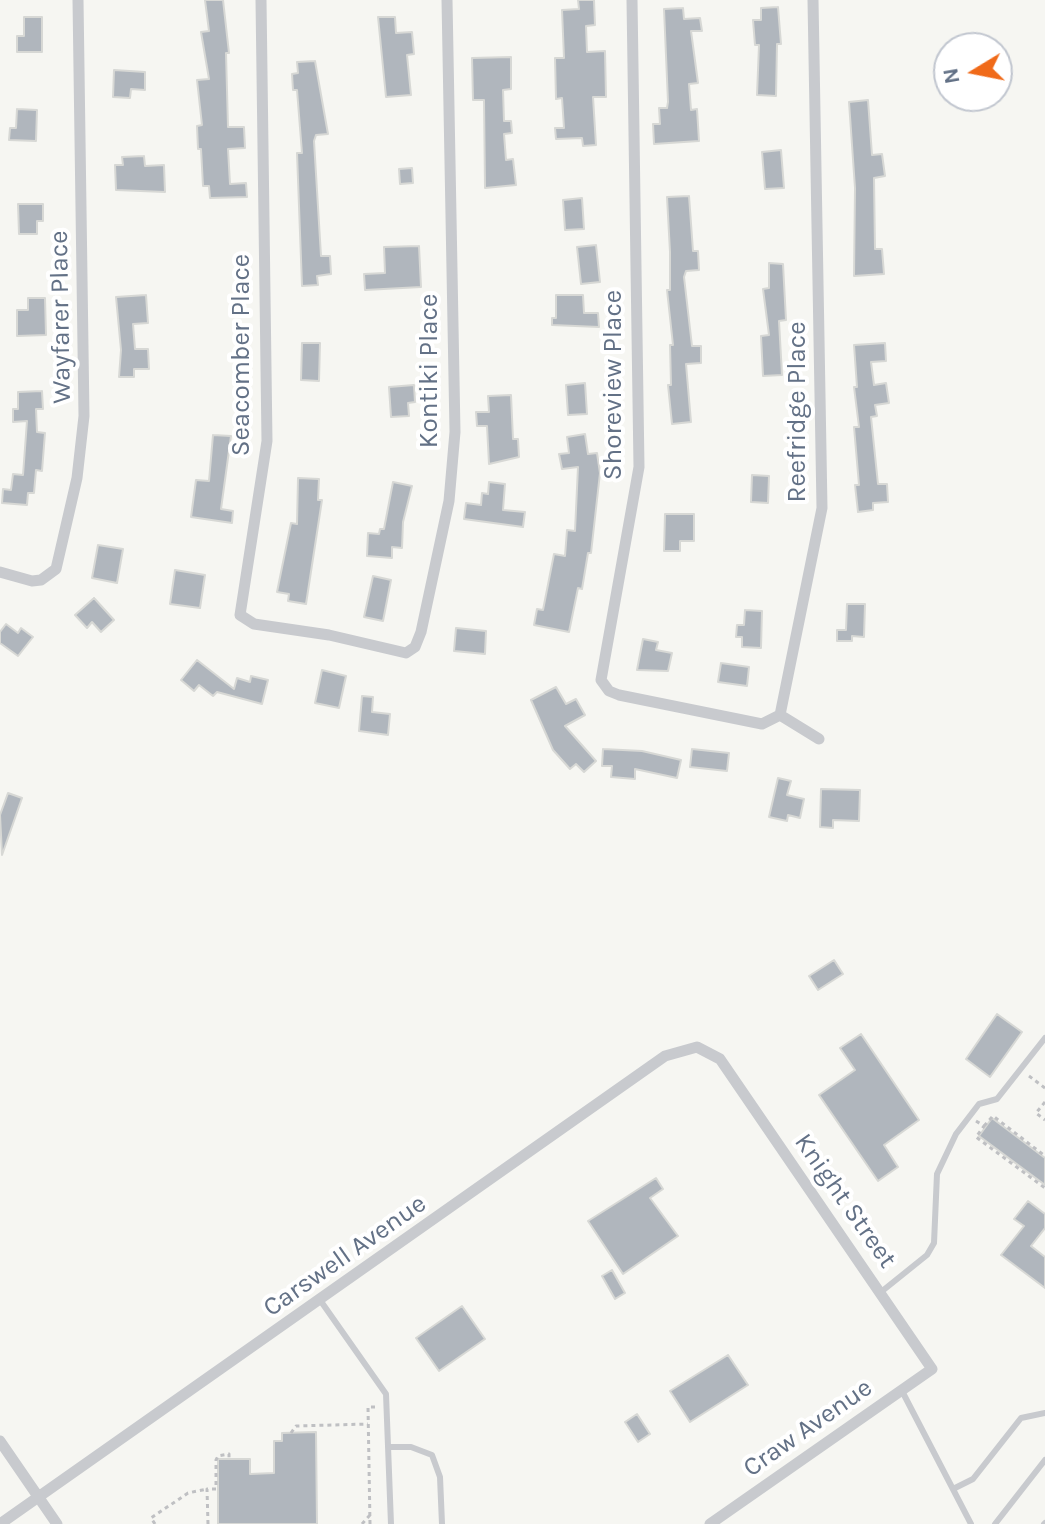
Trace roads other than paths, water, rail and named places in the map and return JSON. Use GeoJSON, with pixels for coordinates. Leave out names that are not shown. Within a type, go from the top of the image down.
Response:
{"type":"FeatureCollection","features":[{"type":"Feature","properties":{"kind":"street","name":"Wayfarer Place"},"geometry":{"type":"LineString","coordinates":[[0,572],[32,581],[41,580],[56,569],[77,478],[84,416],[78,0]]}},
{"type":"Feature","properties":{"kind":"street","name":"Seacomber Place"},"geometry":{"type":"LineString","coordinates":[[261,0],[267,441],[240,615],[254,624],[329,635]]}},
{"type":"Feature","properties":{"kind":"street","name":"Kontiki Place"},"geometry":{"type":"LineString","coordinates":[[329,635],[398,652],[406,653],[415,647],[449,501],[455,432],[447,0]]}},
{"type":"Feature","properties":{"kind":"street","name":"Shoreview Place"},"geometry":{"type":"LineString","coordinates":[[632,0],[639,467],[601,680],[609,691],[619,695],[762,724],[780,715]]}},
{"type":"Feature","properties":{"kind":"street","name":"Reefridge Place"},"geometry":{"type":"LineString","coordinates":[[780,715],[823,497],[813,0]]}},
{"type":"Feature","properties":{"kind":"street"},"geometry":{"type":"LineString","coordinates":[[780,715],[819,739]]}},
{"type":"Feature","properties":{"kind":"street","name":"Carswell Avenue"},"geometry":{"type":"LineString","coordinates":[[0,1524],[665,1056],[697,1047],[720,1059]]}},
{"type":"Feature","properties":{"kind":"street","name":"Knight Street"},"geometry":{"type":"LineString","coordinates":[[720,1059],[932,1369]]}},
{"type":"Feature","properties":{"kind":"street","name":"Craw Avenue"},"geometry":{"type":"LineString","coordinates":[[710,1524],[932,1369]]}},
{"type":"Feature","properties":{"kind":"street"},"geometry":{"type":"LineString","coordinates":[[0,1441],[57,1524]]}},
{"type":"Feature","properties":{"kind":"lane"},"geometry":{"type":"LineString","coordinates":[[881,1292],[927,1255],[934,1243],[937,1174],[956,1134],[979,1104],[997,1099],[1045,1038]]}},
{"type":"Feature","properties":{"kind":"lane"},"geometry":{"type":"LineString","coordinates":[[320,1300],[386,1394],[391,1524]]}},
{"type":"Feature","properties":{"kind":"lane"},"geometry":{"type":"LineString","coordinates":[[902,1391],[971,1524]]}},
{"type":"Feature","properties":{"kind":"lane"},"geometry":{"type":"LineString","coordinates":[[953,1489],[973,1479],[1021,1418],[1045,1413]]}},
{"type":"Feature","properties":{"kind":"lane"},"geometry":{"type":"LineString","coordinates":[[390,1447],[411,1447],[432,1455],[440,1477],[442,1524]]}},
{"type":"Feature","properties":{"kind":"lane"},"geometry":{"type":"LineString","coordinates":[[995,1524],[1045,1460]]}}]}
